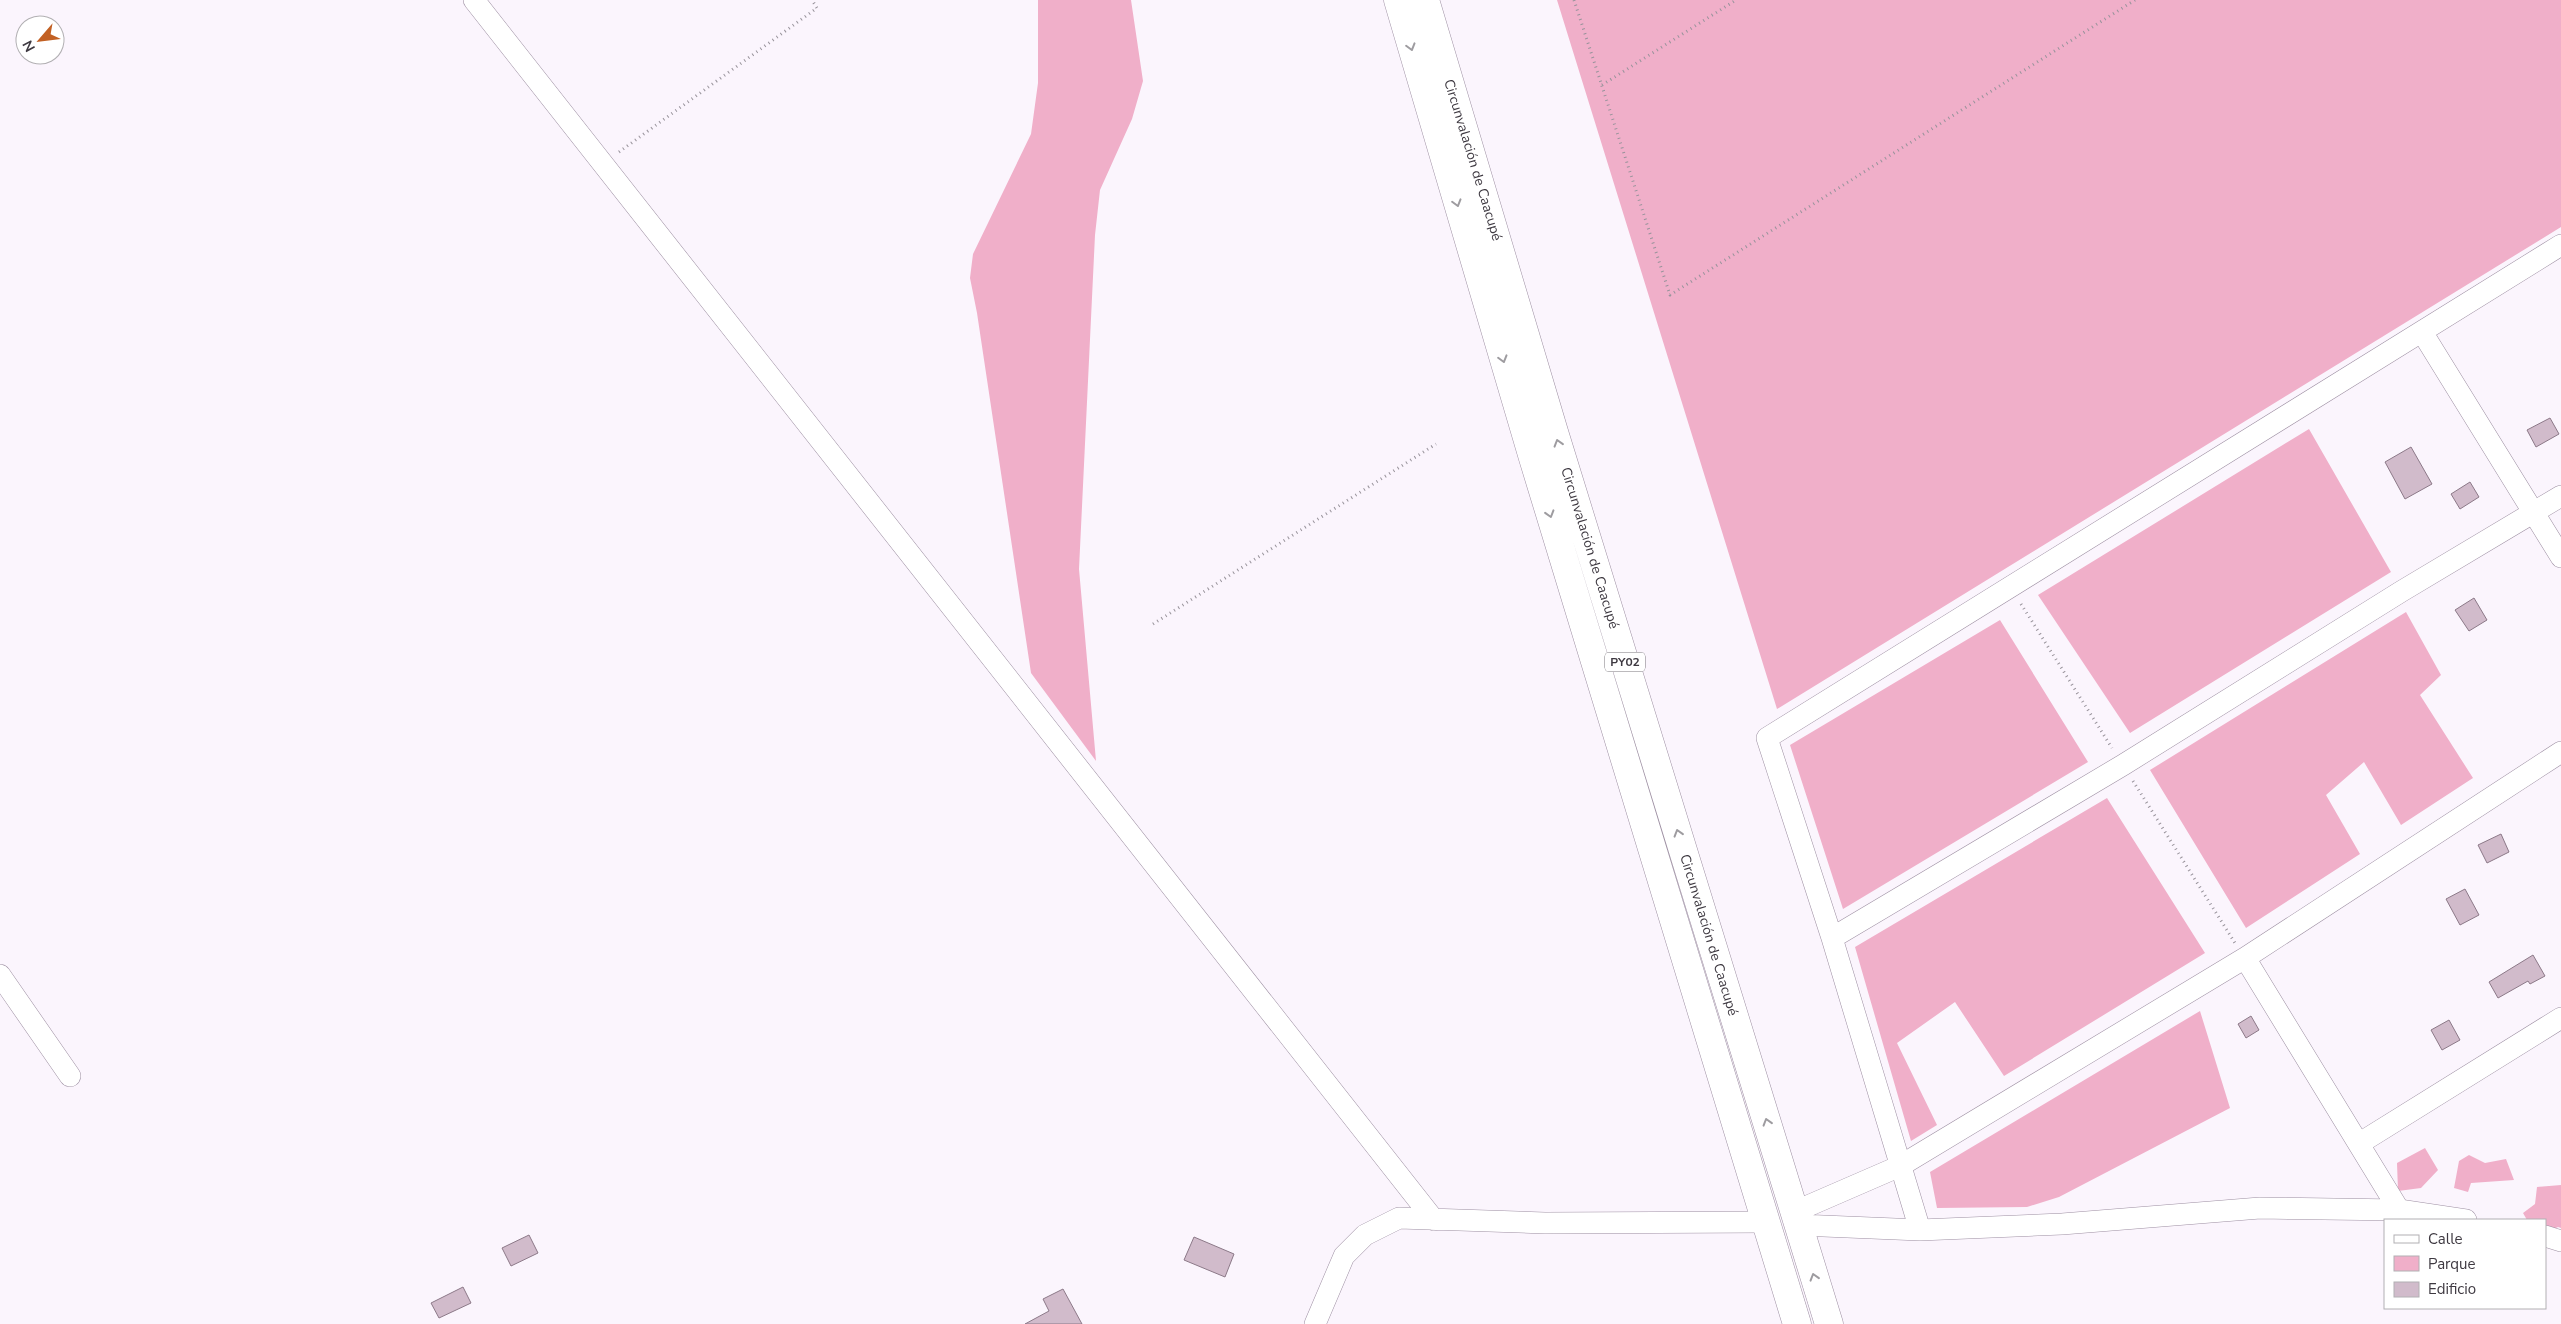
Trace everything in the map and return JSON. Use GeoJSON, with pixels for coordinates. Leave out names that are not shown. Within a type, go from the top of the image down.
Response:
{"type":"FeatureCollection","features":[{"type":"Feature","properties":{"kind":"highway","name":"Circunvalación de Caacupé"},"geometry":{"type":"LineString","coordinates":[[1398,0],[1536,468],[1797,1324]]}},
{"type":"Feature","properties":{"kind":"highway","name":"Circunvalación de Caacupé"},"geometry":{"type":"LineString","coordinates":[[1425,0],[1557,442],[1828,1324]]}},
{"type":"Feature","properties":{"kind":"street"},"geometry":{"type":"LineString","coordinates":[[474,0],[1434,1220]]}},
{"type":"Feature","properties":{"kind":"street"},"geometry":{"type":"LineString","coordinates":[[1920,1230],[1832,938],[1767,738],[2561,245]]}},
{"type":"Feature","properties":{"kind":"street"},"geometry":{"type":"LineString","coordinates":[[2422,332],[2561,557]]}},
{"type":"Feature","properties":{"kind":"street"},"geometry":{"type":"LineString","coordinates":[[1832,938],[2123,765],[2402,591],[2561,496]]}},
{"type":"Feature","properties":{"kind":"street"},"geometry":{"type":"LineString","coordinates":[[1796,1218],[1900,1166],[2245,958],[2561,752]]}},
{"type":"Feature","properties":{"kind":"street"},"geometry":{"type":"LineString","coordinates":[[2245,958],[2360,1143],[2399,1210]]}},
{"type":"Feature","properties":{"kind":"street"},"geometry":{"type":"LineString","coordinates":[[0,975],[70,1076]]}},
{"type":"Feature","properties":{"kind":"street"},"geometry":{"type":"LineString","coordinates":[[2360,1143],[2561,1018]]}},
{"type":"Feature","properties":{"kind":"street"},"geometry":{"type":"LineString","coordinates":[[1796,1218],[1920,1230],[2062,1224],[2260,1208],[2399,1210],[2459,1219]]}},
{"type":"Feature","properties":{"kind":"street"},"geometry":{"type":"LineString","coordinates":[[1315,1324],[1344,1256],[1365,1235],[1399,1218],[1544,1223],[1766,1222]]}},
{"type":"Feature","properties":{"kind":"street"},"geometry":{"type":"LineString","coordinates":[[2546,1236],[2561,1240]]}},
{"type":"Feature","properties":{"kind":"path"},"geometry":{"type":"LineString","coordinates":[[604,163],[817,8],[812,0]]}},
{"type":"Feature","properties":{"kind":"path"},"geometry":{"type":"LineString","coordinates":[[1574,0],[1670,295],[2135,0]]}},
{"type":"Feature","properties":{"kind":"path"},"geometry":{"type":"LineString","coordinates":[[1602,85],[1736,0]]}},
{"type":"Feature","properties":{"kind":"path"},"geometry":{"type":"LineString","coordinates":[[1153,624],[1436,444]]}},
{"type":"Feature","properties":{"kind":"green space"},"geometry":{"type":"Polygon","coordinates":[[[1038,0],[1131,0],[1143,81],[1132,119],[1100,190],[1095,235],[1079,569],[1096,761],[1031,673],[977,313],[970,278],[973,254],[1031,134],[1038,83],[1038,0]]]}},
{"type":"Feature","properties":{"kind":"green space"},"geometry":{"type":"Polygon","coordinates":[[[1557,0],[2561,0],[2561,227],[1777,709],[1557,0]]]}},
{"type":"Feature","properties":{"kind":"green space"},"geometry":{"type":"Polygon","coordinates":[[[2309,429],[2391,572],[2130,733],[2038,595],[2309,429]]]}},
{"type":"Feature","properties":{"kind":"green space"},"geometry":{"type":"Polygon","coordinates":[[[2406,612],[2441,675],[2420,695],[2473,778],[2401,825],[2364,762],[2326,795],[2360,854],[2246,928],[2150,770],[2406,612]]]}},
{"type":"Feature","properties":{"kind":"green space"},"geometry":{"type":"Polygon","coordinates":[[[2000,620],[2088,762],[1843,909],[1790,745],[2000,620]]]}},
{"type":"Feature","properties":{"kind":"green space"},"geometry":{"type":"Polygon","coordinates":[[[2107,798],[2205,953],[2004,1076],[1955,1002],[1897,1043],[1937,1125],[1911,1141],[1855,947],[2107,798]]]}},
{"type":"Feature","properties":{"kind":"green space"},"geometry":{"type":"Polygon","coordinates":[[[2200,1011],[2230,1108],[2059,1197],[2027,1207],[1937,1208],[1930,1172],[2200,1011]]]}},
{"type":"Feature","properties":{"kind":"green space"},"geometry":{"type":"Polygon","coordinates":[[[2425,1148],[2438,1170],[2421,1188],[2398,1191],[2397,1163],[2425,1148]]]}},
{"type":"Feature","properties":{"kind":"green space"},"geometry":{"type":"Polygon","coordinates":[[[2469,1155],[2485,1163],[2506,1159],[2514,1180],[2471,1183],[2468,1192],[2454,1188],[2459,1161],[2469,1155]]]}},
{"type":"Feature","properties":{"kind":"green space"},"geometry":{"type":"Polygon","coordinates":[[[2561,1185],[2561,1228],[2558,1227],[2546,1233],[2546,1219],[2526,1219],[2523,1213],[2535,1204],[2537,1187],[2561,1185]]]}},
{"type":"Feature","properties":{"kind":"building"},"geometry":{"type":"Polygon","coordinates":[[[2550,418],[2559,434],[2536,447],[2527,430],[2550,418]]]}},
{"type":"Feature","properties":{"kind":"building"},"geometry":{"type":"Polygon","coordinates":[[[2411,447],[2432,484],[2405,499],[2385,462],[2411,447]]]}},
{"type":"Feature","properties":{"kind":"building"},"geometry":{"type":"Polygon","coordinates":[[[2470,482],[2479,497],[2460,509],[2451,494],[2470,482]]]}},
{"type":"Feature","properties":{"kind":"building"},"geometry":{"type":"Polygon","coordinates":[[[2474,598],[2487,620],[2469,631],[2455,610],[2474,598]]]}},
{"type":"Feature","properties":{"kind":"building"},"geometry":{"type":"Polygon","coordinates":[[[2501,834],[2509,852],[2487,863],[2478,845],[2501,834]]]}},
{"type":"Feature","properties":{"kind":"building"},"geometry":{"type":"Polygon","coordinates":[[[2465,889],[2479,915],[2460,925],[2446,899],[2465,889]]]}},
{"type":"Feature","properties":{"kind":"building"},"geometry":{"type":"Polygon","coordinates":[[[2533,955],[2545,976],[2530,984],[2528,981],[2498,998],[2489,982],[2533,955]]]}},
{"type":"Feature","properties":{"kind":"building"},"geometry":{"type":"Polygon","coordinates":[[[2251,1016],[2259,1030],[2246,1038],[2238,1024],[2251,1016]]]}},
{"type":"Feature","properties":{"kind":"building"},"geometry":{"type":"Polygon","coordinates":[[[2449,1020],[2460,1040],[2442,1050],[2431,1030],[2449,1020]]]}},
{"type":"Feature","properties":{"kind":"building"},"geometry":{"type":"Polygon","coordinates":[[[529,1235],[538,1253],[511,1266],[502,1248],[529,1235]]]}},
{"type":"Feature","properties":{"kind":"building"},"geometry":{"type":"Polygon","coordinates":[[[1194,1237],[1234,1254],[1225,1277],[1184,1260],[1194,1237]]]}},
{"type":"Feature","properties":{"kind":"building"},"geometry":{"type":"Polygon","coordinates":[[[463,1287],[471,1303],[439,1318],[431,1303],[463,1287]]]}},
{"type":"Feature","properties":{"kind":"building"},"geometry":{"type":"Polygon","coordinates":[[[1063,1289],[1082,1324],[1025,1324],[1049,1311],[1043,1299],[1063,1289]]]}}]}
